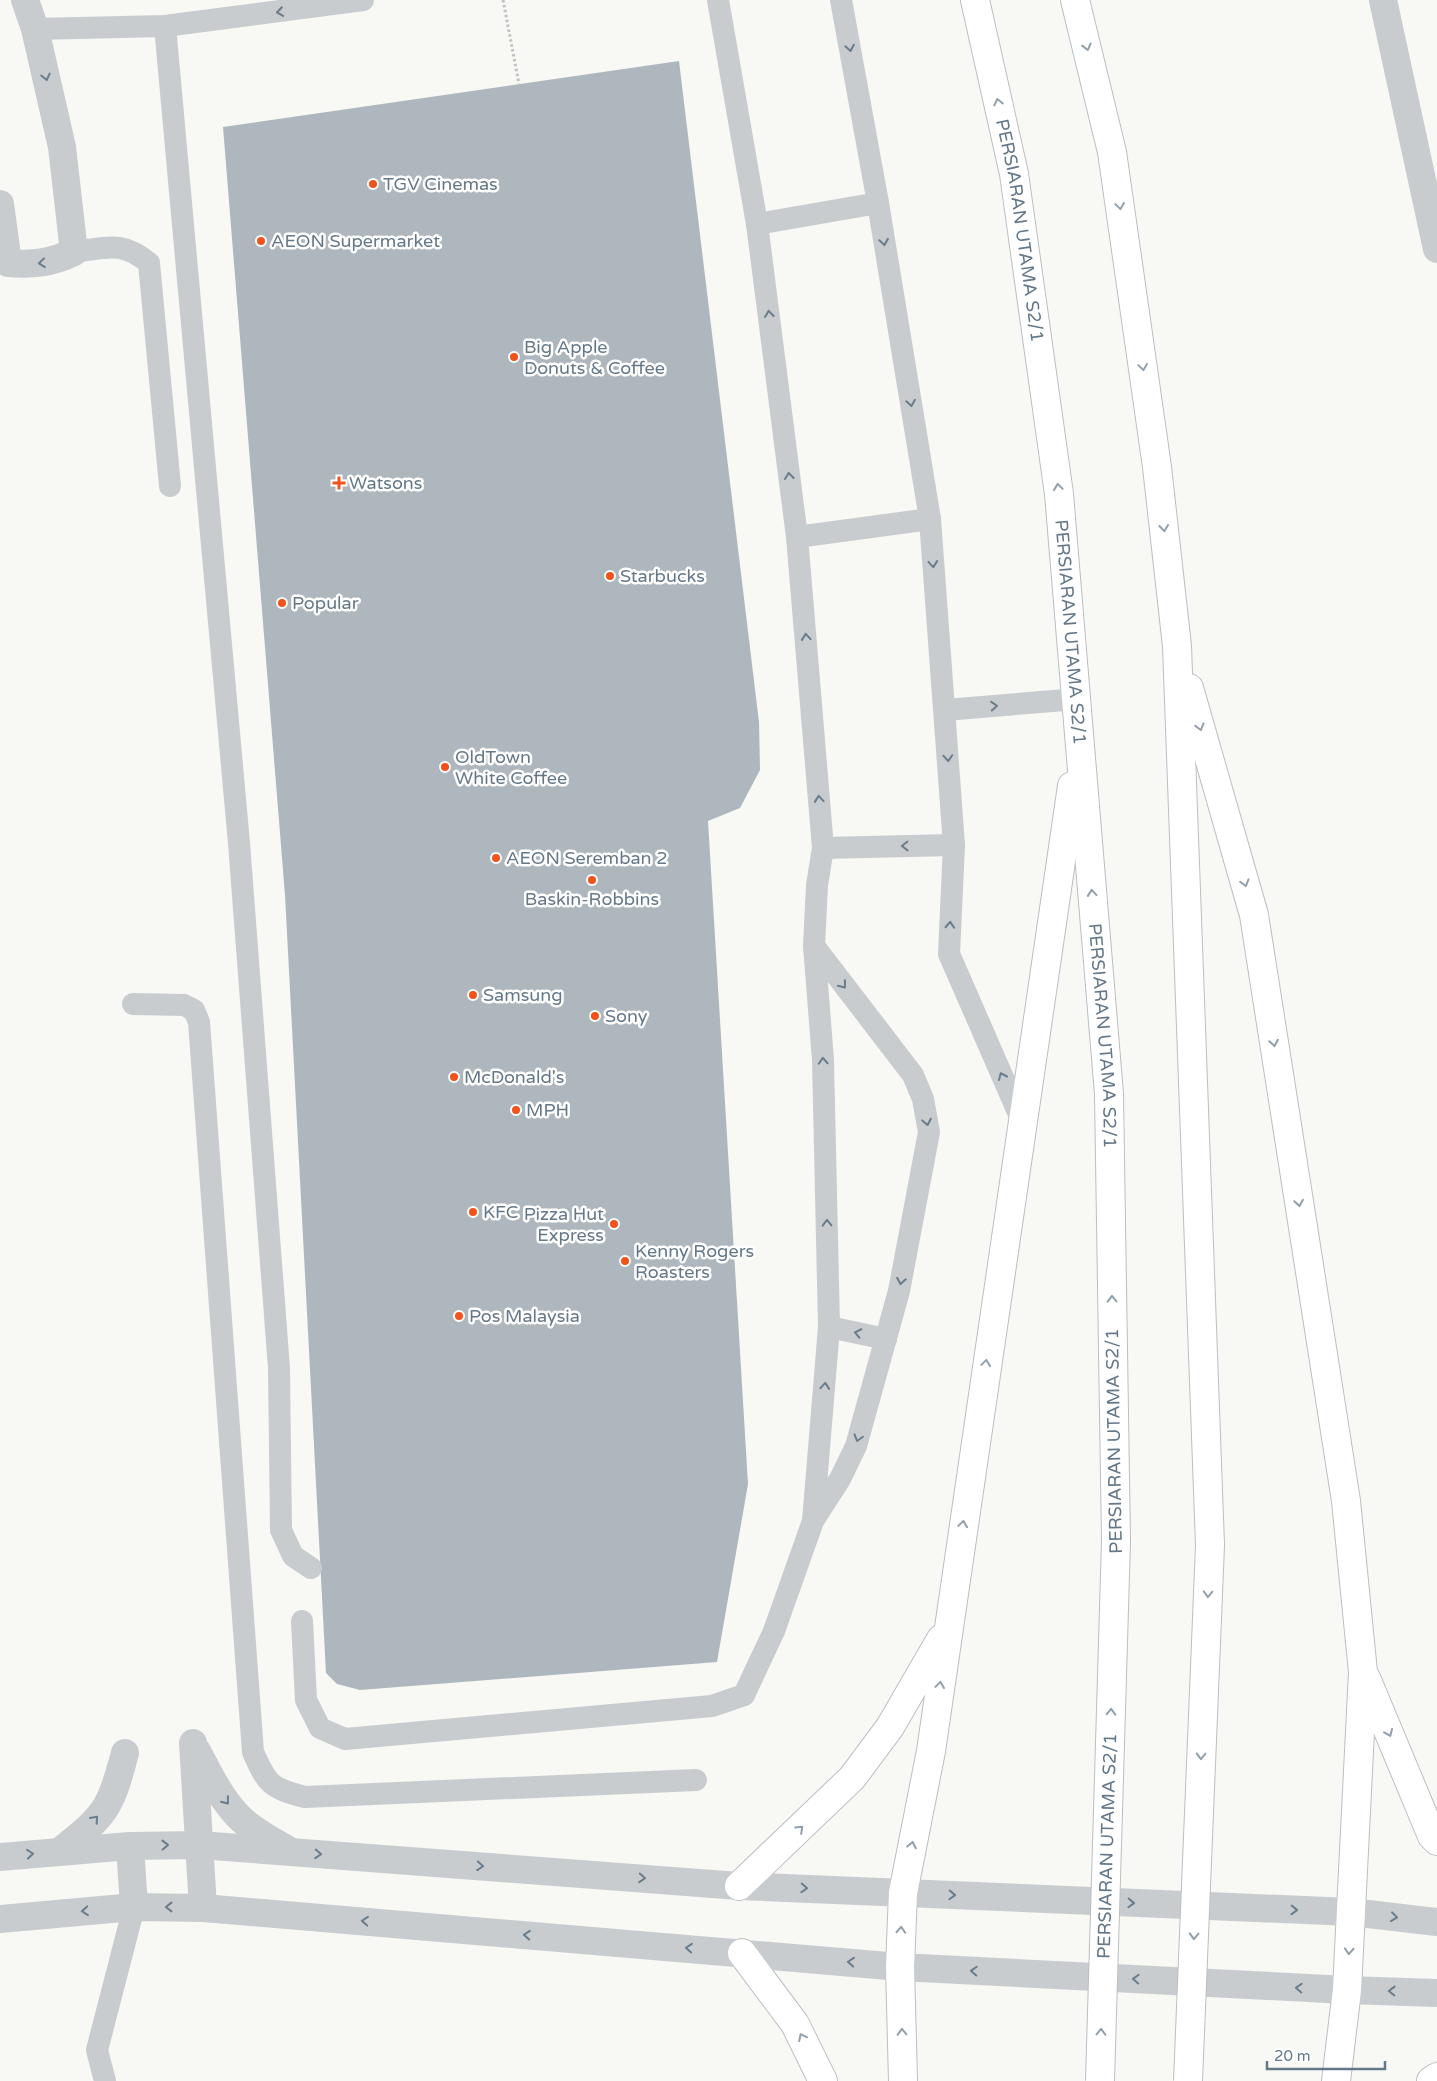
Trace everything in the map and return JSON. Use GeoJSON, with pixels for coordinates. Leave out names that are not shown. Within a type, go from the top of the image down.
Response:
{"type":"FeatureCollection","features":[{"type":"Feature","properties":{"kind":"main road","name":"PERSIARAN UTAMA S2/1"},"geometry":{"type":"LineString","coordinates":[[975,0],[1014,174],[1059,494],[1109,1094],[1116,1541],[1100,2081]]}},
{"type":"Feature","properties":{"kind":"main road"},"geometry":{"type":"LineString","coordinates":[[1075,0],[1112,152],[1157,467],[1177,646],[1210,1545],[1188,2081]]}},
{"type":"Feature","properties":{"kind":"main road"},"geometry":{"type":"LineString","coordinates":[[1177,646],[1254,915],[1346,1501],[1363,1672],[1347,1990],[1336,2081]]}},
{"type":"Feature","properties":{"kind":"main road"},"geometry":{"type":"LineString","coordinates":[[903,2081],[900,1967],[903,1893],[930,1751],[1079,740]]}},
{"type":"Feature","properties":{"kind":"main road"},"geometry":{"type":"LineString","coordinates":[[739,1886],[852,1778],[890,1727],[948,1627]]}},
{"type":"Feature","properties":{"kind":"main road"},"geometry":{"type":"LineString","coordinates":[[1363,1672],[1432,1836],[1437,1842]]}},
{"type":"Feature","properties":{"kind":"main road"},"geometry":{"type":"LineString","coordinates":[[742,1952],[775,1993],[795,2024],[823,2081]]}},
{"type":"Feature","properties":{"kind":"main road"},"geometry":{"type":"LineString","coordinates":[[1431,2081],[1437,2077]]}},
{"type":"Feature","properties":{"kind":"street"},"geometry":{"type":"LineString","coordinates":[[0,204],[8,263],[29,265],[54,262],[74,252],[62,148],[35,29],[25,0]]}},
{"type":"Feature","properties":{"kind":"street"},"geometry":{"type":"LineString","coordinates":[[1383,0],[1437,249]]}},
{"type":"Feature","properties":{"kind":"street"},"geometry":{"type":"LineString","coordinates":[[203,1908],[193,1743],[219,1791],[239,1816],[256,1831],[291,1852]]}},
{"type":"Feature","properties":{"kind":"street"},"geometry":{"type":"LineString","coordinates":[[59,1852],[93,1823],[106,1806],[113,1792],[125,1753]]}},
{"type":"Feature","properties":{"kind":"street"},"geometry":{"type":"LineString","coordinates":[[0,1856],[130,1846],[199,1845],[739,1886],[1351,1912],[1437,1922]]}},
{"type":"Feature","properties":{"kind":"street"},"geometry":{"type":"LineString","coordinates":[[130,1846],[134,1907]]}},
{"type":"Feature","properties":{"kind":"street"},"geometry":{"type":"LineString","coordinates":[[0,1920],[134,1907],[203,1908],[742,1952],[900,1967],[1437,1993]]}},
{"type":"Feature","properties":{"kind":"lane"},"geometry":{"type":"LineString","coordinates":[[35,29],[165,26],[239,8],[363,0]]}},
{"type":"Feature","properties":{"kind":"lane"},"geometry":{"type":"LineString","coordinates":[[718,0],[757,224],[797,537],[823,848],[817,885],[814,946],[823,1060],[829,1327],[813,1521]]}},
{"type":"Feature","properties":{"kind":"lane"},"geometry":{"type":"LineString","coordinates":[[841,0],[878,203],[930,519],[954,845],[949,954],[1022,1121]]}},
{"type":"Feature","properties":{"kind":"lane"},"geometry":{"type":"LineString","coordinates":[[165,26],[240,853],[278,1348],[281,1530],[293,1556],[311,1568]]}},
{"type":"Feature","properties":{"kind":"lane"},"geometry":{"type":"LineString","coordinates":[[757,224],[878,203]]}},
{"type":"Feature","properties":{"kind":"lane"},"geometry":{"type":"LineString","coordinates":[[74,252],[122,247],[138,254],[149,263],[170,486]]}},
{"type":"Feature","properties":{"kind":"lane"},"geometry":{"type":"LineString","coordinates":[[797,537],[930,519]]}},
{"type":"Feature","properties":{"kind":"lane"},"geometry":{"type":"LineString","coordinates":[[945,710],[1077,699]]}},
{"type":"Feature","properties":{"kind":"lane"},"geometry":{"type":"LineString","coordinates":[[823,848],[954,845]]}},
{"type":"Feature","properties":{"kind":"lane"},"geometry":{"type":"LineString","coordinates":[[302,1621],[306,1700],[320,1728],[345,1739],[712,1706],[744,1694],[774,1631],[813,1521],[840,1479],[856,1446],[900,1291],[929,1132],[923,1099],[913,1076],[814,946]]}},
{"type":"Feature","properties":{"kind":"lane"},"geometry":{"type":"LineString","coordinates":[[133,1004],[184,1005],[194,1010],[199,1022],[253,1752],[264,1778],[279,1790],[305,1797],[696,1780]]}},
{"type":"Feature","properties":{"kind":"lane"},"geometry":{"type":"LineString","coordinates":[[829,1327],[886,1339]]}},
{"type":"Feature","properties":{"kind":"lane"},"geometry":{"type":"LineString","coordinates":[[104,2081],[97,2050],[134,1907]]}},
{"type":"Feature","properties":{"kind":"path"},"geometry":{"type":"LineString","coordinates":[[503,0],[519,84]]}},
{"type":"Feature","properties":{"kind":"building","name":"AEON Seremban 2"},"geometry":{"type":"Polygon","coordinates":[[[679,61],[759,722],[760,770],[740,808],[708,821],[748,1484],[717,1662],[360,1690],[337,1684],[326,1673],[285,895],[223,127],[679,61]]]}},
{"type":"Feature","properties":{"kind":"place","name":"TGV Cinemas"},"geometry":{"type":"Point","coordinates":[373,184]}},
{"type":"Feature","properties":{"kind":"place","name":"AEON Supermarket"},"geometry":{"type":"Point","coordinates":[261,241]}},
{"type":"Feature","properties":{"kind":"place","name":"Big Apple Donuts & Coffee"},"geometry":{"type":"Point","coordinates":[514,357]}},
{"type":"Feature","properties":{"kind":"place","name":"Watsons"},"geometry":{"type":"Point","coordinates":[339,483]}},
{"type":"Feature","properties":{"kind":"place","name":"Starbucks"},"geometry":{"type":"Point","coordinates":[610,576]}},
{"type":"Feature","properties":{"kind":"place","name":"Popular"},"geometry":{"type":"Point","coordinates":[282,603]}},
{"type":"Feature","properties":{"kind":"place","name":"OldTown White Coffee"},"geometry":{"type":"Point","coordinates":[445,767]}},
{"type":"Feature","properties":{"kind":"place","name":"AEON Seremban 2"},"geometry":{"type":"Point","coordinates":[496,858]}},
{"type":"Feature","properties":{"kind":"place","name":"Baskin-Robbins"},"geometry":{"type":"Point","coordinates":[592,880]}},
{"type":"Feature","properties":{"kind":"place","name":"Samsung"},"geometry":{"type":"Point","coordinates":[473,995]}},
{"type":"Feature","properties":{"kind":"place","name":"Sony"},"geometry":{"type":"Point","coordinates":[595,1016]}},
{"type":"Feature","properties":{"kind":"place","name":"McDonald's"},"geometry":{"type":"Point","coordinates":[454,1077]}},
{"type":"Feature","properties":{"kind":"place","name":"MPH"},"geometry":{"type":"Point","coordinates":[516,1110]}},
{"type":"Feature","properties":{"kind":"place","name":"KFC"},"geometry":{"type":"Point","coordinates":[473,1212]}},
{"type":"Feature","properties":{"kind":"place","name":"Pizza Hut Express"},"geometry":{"type":"Point","coordinates":[614,1224]}},
{"type":"Feature","properties":{"kind":"place","name":"Kenny Rogers Roasters"},"geometry":{"type":"Point","coordinates":[625,1261]}},
{"type":"Feature","properties":{"kind":"place","name":"Pos Malaysia"},"geometry":{"type":"Point","coordinates":[459,1316]}}]}
